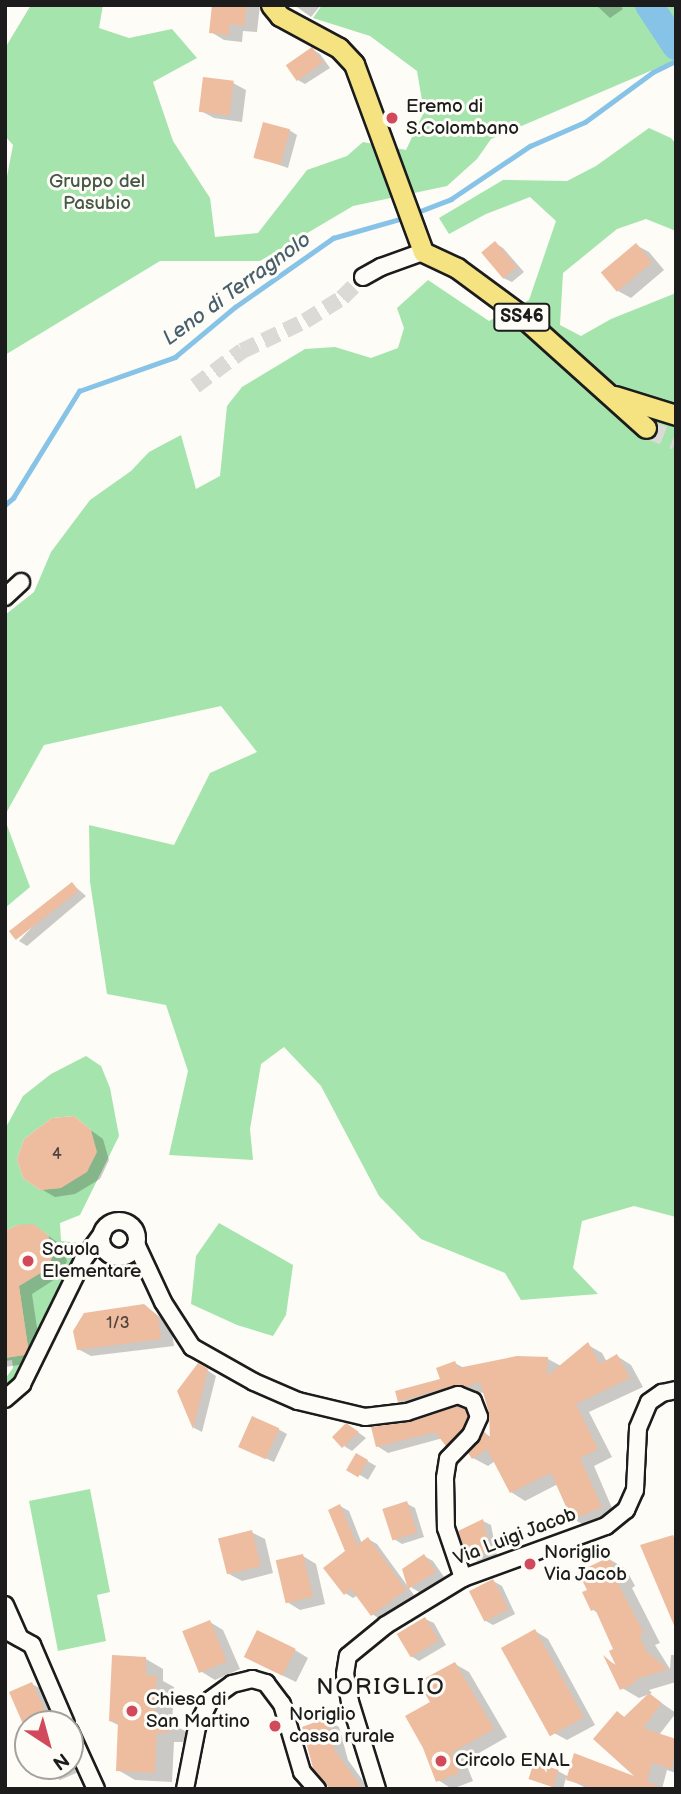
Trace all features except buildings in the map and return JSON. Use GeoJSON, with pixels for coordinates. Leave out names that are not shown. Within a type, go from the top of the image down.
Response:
{"type":"FeatureCollection","features":[{"type":"Feature","properties":{"kind":"main road"},"geometry":{"type":"LineString","coordinates":[[271,5],[280,16],[340,48],[354,64],[421,246]]}},
{"type":"Feature","properties":{"kind":"main road","name":"SS46"},"geometry":{"type":"LineString","coordinates":[[421,246],[457,268],[518,313],[611,395],[676,415]]}},
{"type":"Feature","properties":{"kind":"main road"},"geometry":{"type":"LineString","coordinates":[[611,395],[646,428]]}},
{"type":"Feature","properties":{"kind":"street"},"geometry":{"type":"LineString","coordinates":[[363,277],[421,246]]}},
{"type":"Feature","properties":{"kind":"street"},"geometry":{"type":"LineString","coordinates":[[5,597],[21,582]]}},
{"type":"Feature","properties":{"kind":"street"},"geometry":{"type":"LineString","coordinates":[[5,1399],[22,1384],[83,1260],[103,1232],[113,1223],[124,1222],[136,1233],[136,1244],[163,1302],[192,1347],[254,1382],[298,1401],[365,1417],[407,1412],[458,1395],[473,1401],[480,1417],[471,1435],[448,1459],[446,1478],[446,1528],[463,1578]]}},
{"type":"Feature","properties":{"kind":"street"},"geometry":{"type":"LineString","coordinates":[[103,1232],[102,1243],[113,1256],[130,1253],[136,1244]]}},
{"type":"Feature","properties":{"kind":"street","name":"Via Luigi Jacob"},"geometry":{"type":"LineString","coordinates":[[377,1789],[350,1702],[345,1674],[348,1656],[386,1625],[463,1578],[606,1526],[626,1510],[635,1490],[638,1428],[649,1402],[676,1390]]}},
{"type":"Feature","properties":{"kind":"street"},"geometry":{"type":"LineString","coordinates":[[5,1605],[20,1638]]}},
{"type":"Feature","properties":{"kind":"street"},"geometry":{"type":"LineString","coordinates":[[5,1630],[32,1645],[60,1710]]}},
{"type":"Feature","properties":{"kind":"street"},"geometry":{"type":"LineString","coordinates":[[186,1789],[197,1727],[210,1700],[232,1684],[252,1679],[265,1683],[282,1704],[302,1772],[317,1789]]}},
{"type":"Feature","properties":{"kind":"street"},"geometry":{"type":"LineString","coordinates":[[84,1763],[96,1789]]}},
{"type":"Feature","properties":{"kind":"green space","name":"Gruppo del Pasubio"},"geometry":{"type":"Polygon","coordinates":[[[31,5],[103,5],[99,28],[129,38],[172,29],[197,58],[153,82],[173,141],[210,198],[215,237],[258,233],[307,170],[347,156],[363,142],[406,150],[424,112],[417,71],[370,36],[313,18],[322,5],[676,5],[676,60],[491,139],[477,159],[447,186],[353,206],[260,261],[160,261],[5,355],[5,187],[13,145],[5,136],[5,48],[31,5]]]}},
{"type":"Feature","properties":{"kind":"green space"},"geometry":{"type":"Polygon","coordinates":[[[649,128],[671,138],[676,144],[676,231],[646,219],[617,229],[563,273],[560,325],[581,336],[611,319],[676,293],[676,1217],[634,1206],[582,1221],[573,1268],[598,1294],[521,1300],[505,1273],[421,1239],[379,1196],[321,1086],[284,1047],[261,1064],[250,1129],[253,1160],[169,1155],[188,1071],[166,1005],[107,994],[90,882],[89,825],[174,845],[210,773],[257,752],[221,706],[44,745],[5,815],[5,615],[34,592],[51,552],[90,500],[131,471],[149,452],[181,435],[196,489],[220,476],[227,406],[242,387],[305,349],[335,347],[371,358],[398,348],[404,328],[397,308],[428,280],[489,321],[529,300],[556,221],[530,197],[486,214],[449,234],[439,218],[503,180],[567,181],[596,166],[649,128]]]}},
{"type":"Feature","properties":{"kind":"green space"},"geometry":{"type":"Polygon","coordinates":[[[5,820],[30,887],[5,908],[5,820]]]}},
{"type":"Feature","properties":{"kind":"green space"},"geometry":{"type":"Polygon","coordinates":[[[86,1056],[101,1066],[110,1088],[119,1136],[80,1215],[60,1223],[61,1241],[79,1243],[18,1379],[5,1390],[5,1379],[13,1368],[12,1360],[5,1361],[5,1358],[29,1354],[19,1286],[47,1269],[54,1253],[48,1235],[33,1225],[17,1225],[5,1231],[5,1129],[23,1096],[51,1074],[86,1056]],[[74,1116],[52,1118],[24,1139],[17,1159],[23,1178],[40,1190],[61,1188],[91,1130],[74,1116]]]}},
{"type":"Feature","properties":{"kind":"green space"},"geometry":{"type":"Polygon","coordinates":[[[219,1223],[293,1265],[286,1315],[273,1336],[237,1325],[191,1304],[196,1256],[219,1223]]]}},
{"type":"Feature","properties":{"kind":"green space"},"geometry":{"type":"Polygon","coordinates":[[[90,1489],[110,1592],[97,1595],[106,1641],[58,1651],[29,1501],[90,1489]]]}},
{"type":"Feature","properties":{"kind":"waterway"},"geometry":{"type":"LineString","coordinates":[[649,5],[676,46]]}},
{"type":"Feature","properties":{"kind":"waterway","name":"Leno di Terragnolo"},"geometry":{"type":"LineString","coordinates":[[415,213],[451,199],[530,146],[585,122],[653,72],[676,61]]}},
{"type":"Feature","properties":{"kind":"waterway","name":"Leno di Terragnolo"},"geometry":{"type":"LineString","coordinates":[[5,505],[13,498],[79,391],[175,357],[235,307],[333,238],[403,218]]}},
{"type":"Feature","properties":{"kind":"tunnel"},"geometry":{"type":"LineString","coordinates":[[195,386],[242,351],[305,321],[342,298],[363,277]]}},
{"type":"Feature","properties":{"kind":"tunnel"},"geometry":{"type":"LineString","coordinates":[[646,428],[676,440]]}},
{"type":"Feature","properties":{"kind":"place","name":"Eremo di S.Colombano"},"geometry":{"type":"Point","coordinates":[392,118]}},
{"type":"Feature","properties":{"kind":"place","name":"Scuola Elementare"},"geometry":{"type":"Point","coordinates":[28,1261]}},
{"type":"Feature","properties":{"kind":"place","name":"Noriglio Via Jacob"},"geometry":{"type":"Point","coordinates":[530,1564]}},
{"type":"Feature","properties":{"kind":"place","name":"Chiesa di San Martino"},"geometry":{"type":"Point","coordinates":[132,1711]}},
{"type":"Feature","properties":{"kind":"place","name":"Noriglio cassa rurale"},"geometry":{"type":"Point","coordinates":[275,1726]}},
{"type":"Feature","properties":{"kind":"place","name":"Circolo ENAL"},"geometry":{"type":"Point","coordinates":[441,1761]}},
{"type":"Feature","properties":{"kind":"district","name":"NORIGLIO"},"geometry":{"type":"Point","coordinates":[381,1687]}}]}
